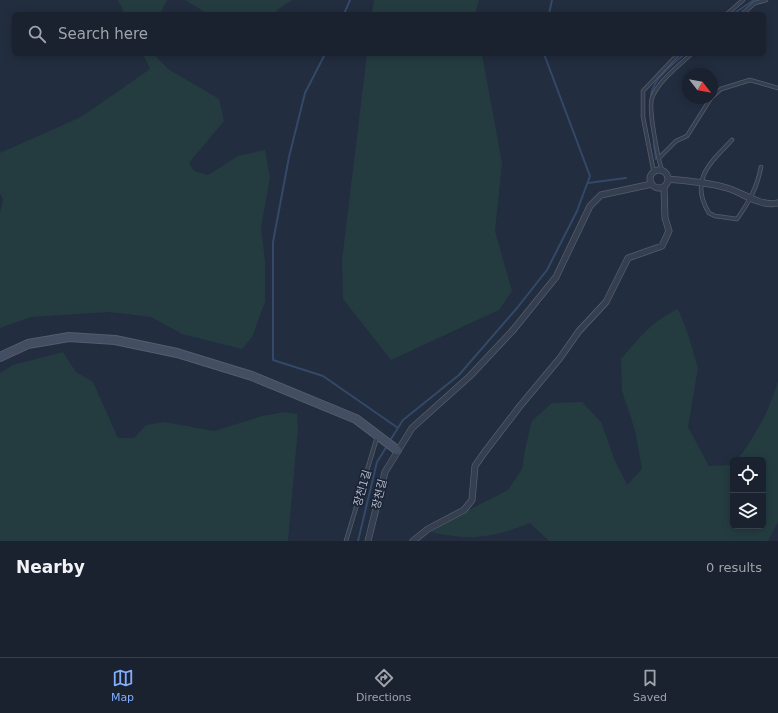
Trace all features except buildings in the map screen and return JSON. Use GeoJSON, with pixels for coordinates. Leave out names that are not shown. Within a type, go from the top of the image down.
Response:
{"type":"FeatureCollection","features":[{"type":"Feature","properties":{"kind":"street"},"geometry":{"type":"LineString","coordinates":[[664,187],[657,188],[652,184],[651,178],[654,173],[662,171],[666,174],[668,179]]}},
{"type":"Feature","properties":{"kind":"street"},"geometry":{"type":"LineString","coordinates":[[668,179],[702,182],[728,188],[770,205],[778,203]]}},
{"type":"Feature","properties":{"kind":"street"},"geometry":{"type":"LineString","coordinates":[[413,541],[428,529],[464,510],[472,500],[475,466],[579,330],[606,302],[628,258],[662,246],[669,231],[665,218],[664,187],[668,179]]}},
{"type":"Feature","properties":{"kind":"street","name":"장천길"},"geometry":{"type":"LineString","coordinates":[[368,541],[385,472],[396,448],[412,428],[470,376],[514,329],[556,277],[590,206],[601,195],[652,184]]}},
{"type":"Feature","properties":{"kind":"street"},"geometry":{"type":"LineString","coordinates":[[0,357],[28,344],[69,338],[115,340],[177,353],[252,376],[356,419],[396,448]]}},
{"type":"Feature","properties":{"kind":"lane"},"geometry":{"type":"LineString","coordinates":[[729,12],[743,0]]}},
{"type":"Feature","properties":{"kind":"lane"},"geometry":{"type":"LineString","coordinates":[[744,12],[755,3],[766,0]]}},
{"type":"Feature","properties":{"kind":"lane"},"geometry":{"type":"LineString","coordinates":[[654,173],[643,117],[643,91],[676,56]]}},
{"type":"Feature","properties":{"kind":"lane"},"geometry":{"type":"LineString","coordinates":[[662,171],[653,122],[652,98],[659,86],[689,56]]}},
{"type":"Feature","properties":{"kind":"lane"},"geometry":{"type":"LineString","coordinates":[[718,92],[721,89],[750,80],[778,88]]}},
{"type":"Feature","properties":{"kind":"lane"},"geometry":{"type":"LineString","coordinates":[[659,158],[676,141],[687,136],[708,104]]}},
{"type":"Feature","properties":{"kind":"lane"},"geometry":{"type":"LineString","coordinates":[[732,140],[705,170],[700,191],[709,213],[715,216],[737,219],[751,198],[758,184],[761,167]]}},
{"type":"Feature","properties":{"kind":"lane","name":"장천1길"},"geometry":{"type":"LineString","coordinates":[[346,541],[380,437]]}},
{"type":"Feature","properties":{"kind":"green space"},"geometry":{"type":"Polygon","coordinates":[[[118,0],[167,0],[161,12],[124,12],[118,0]]]}},
{"type":"Feature","properties":{"kind":"green space"},"geometry":{"type":"Polygon","coordinates":[[[185,0],[292,0],[276,12],[205,12],[185,0]]]}},
{"type":"Feature","properties":{"kind":"green space"},"geometry":{"type":"Polygon","coordinates":[[[374,0],[479,0],[476,12],[372,12],[374,0]]]}},
{"type":"Feature","properties":{"kind":"green space"},"geometry":{"type":"Polygon","coordinates":[[[144,56],[156,56],[168,69],[219,99],[224,121],[189,163],[194,171],[208,175],[238,156],[265,150],[270,178],[261,227],[265,261],[265,302],[252,337],[242,349],[182,334],[151,317],[109,312],[31,317],[0,328],[0,213],[3,200],[0,193],[0,153],[81,117],[150,69],[144,56]]]}},
{"type":"Feature","properties":{"kind":"green space"},"geometry":{"type":"Polygon","coordinates":[[[367,56],[482,56],[502,163],[495,231],[512,291],[499,310],[391,360],[343,299],[342,260],[367,56]]]}},
{"type":"Feature","properties":{"kind":"green space"},"geometry":{"type":"Polygon","coordinates":[[[678,309],[687,331],[698,368],[688,427],[709,466],[730,465],[730,529],[766,529],[766,457],[739,457],[761,422],[778,381],[778,522],[768,541],[549,541],[530,523],[493,535],[470,537],[431,532],[455,517],[508,490],[522,469],[532,421],[552,403],[582,402],[601,422],[615,461],[627,485],[642,469],[635,430],[622,391],[621,359],[653,324],[669,313],[678,309]]]}},
{"type":"Feature","properties":{"kind":"green space"},"geometry":{"type":"Polygon","coordinates":[[[63,352],[76,372],[93,382],[118,438],[134,438],[146,425],[165,422],[214,431],[262,416],[284,412],[297,414],[298,428],[288,541],[0,541],[0,373],[13,365],[63,352]]]}},
{"type":"Feature","properties":{"kind":"waterway"},"geometry":{"type":"LineString","coordinates":[[345,12],[350,0]]}},
{"type":"Feature","properties":{"kind":"waterway"},"geometry":{"type":"LineString","coordinates":[[549,12],[552,0]]}},
{"type":"Feature","properties":{"kind":"waterway"},"geometry":{"type":"LineString","coordinates":[[736,12],[754,0]]}},
{"type":"Feature","properties":{"kind":"waterway"},"geometry":{"type":"LineString","coordinates":[[324,56],[305,93],[289,157],[273,242],[273,360],[323,376],[398,428]]}},
{"type":"Feature","properties":{"kind":"waterway"},"geometry":{"type":"LineString","coordinates":[[389,442],[403,420],[459,375],[517,308],[547,270],[577,211],[590,176],[545,56]]}},
{"type":"Feature","properties":{"kind":"waterway"},"geometry":{"type":"LineString","coordinates":[[651,100],[651,93],[657,80],[682,56]]}},
{"type":"Feature","properties":{"kind":"waterway"},"geometry":{"type":"LineString","coordinates":[[654,144],[656,159]]}},
{"type":"Feature","properties":{"kind":"waterway"},"geometry":{"type":"LineString","coordinates":[[588,183],[626,178]]}},
{"type":"Feature","properties":{"kind":"waterway"},"geometry":{"type":"LineString","coordinates":[[358,541],[377,462],[387,446]]}}]}
